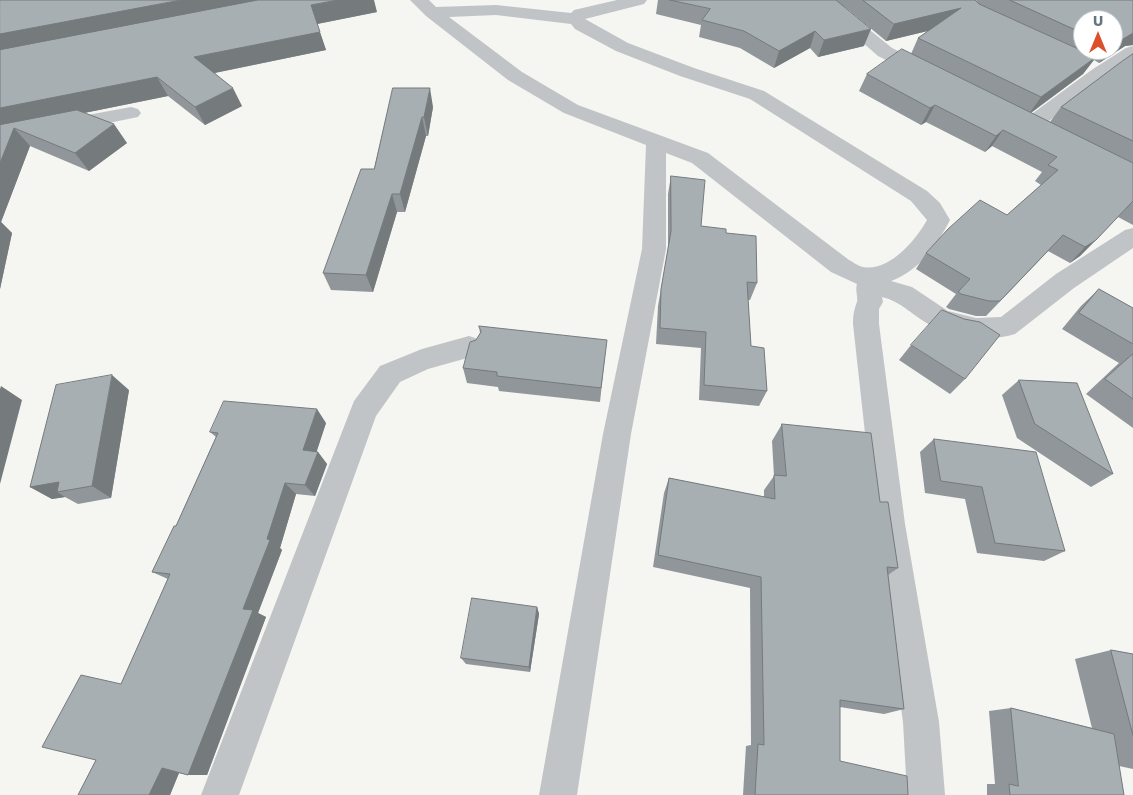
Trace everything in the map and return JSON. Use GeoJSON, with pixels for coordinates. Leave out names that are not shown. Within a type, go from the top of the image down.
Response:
{"type":"FeatureCollection","features":[{"type":"Feature","properties":{"kind":"street"},"geometry":{"type":"LineString","coordinates":[[576,19],[580,14],[638,0]]}},
{"type":"Feature","properties":{"kind":"street"},"geometry":{"type":"LineString","coordinates":[[823,0],[885,52],[938,78]]}},
{"type":"Feature","properties":{"kind":"street"},"geometry":{"type":"LineString","coordinates":[[425,6],[496,10],[576,19],[587,29],[622,47],[687,72],[714,79],[757,95],[919,196],[932,209],[939,220],[931,236],[894,270],[871,282]]}},
{"type":"Feature","properties":{"kind":"street"},"geometry":{"type":"LineString","coordinates":[[425,6],[515,76],[571,109],[656,143],[700,158],[840,266],[884,288],[903,294],[942,319],[976,328],[1006,327],[1066,281],[1133,236]]}},
{"type":"Feature","properties":{"kind":"street"},"geometry":{"type":"LineString","coordinates":[[996,108],[1039,129],[1100,73],[1133,52]]}},
{"type":"Feature","properties":{"kind":"street"},"geometry":{"type":"LineString","coordinates":[[1082,65],[1100,73]]}},
{"type":"Feature","properties":{"kind":"street"},"geometry":{"type":"LineString","coordinates":[[0,138],[131,113]]}},
{"type":"Feature","properties":{"kind":"street"},"geometry":{"type":"LineString","coordinates":[[558,795],[617,434],[654,249],[656,143]]}},
{"type":"Feature","properties":{"kind":"street"},"geometry":{"type":"LineString","coordinates":[[871,282],[870,302],[866,308],[866,324],[890,524],[921,722],[926,795]]}},
{"type":"Feature","properties":{"kind":"street"},"geometry":{"type":"LineString","coordinates":[[220,795],[364,410],[390,374],[422,360],[470,347]]}},
{"type":"Feature","properties":{"kind":"building"},"geometry":{"type":"Polygon","coordinates":[[[0,0],[181,0],[0,34],[0,0]]]}},
{"type":"Feature","properties":{"kind":"building"},"geometry":{"type":"Polygon","coordinates":[[[258,0],[338,0],[311,5],[320,32],[194,57],[233,88],[195,107],[157,77],[0,108],[0,50],[258,0]]]}},
{"type":"Feature","properties":{"kind":"building"},"geometry":{"type":"Polygon","coordinates":[[[670,0],[836,0],[871,29],[824,40],[815,31],[779,51],[744,31],[702,20],[710,9],[670,0]]]}},
{"type":"Feature","properties":{"kind":"building"},"geometry":{"type":"Polygon","coordinates":[[[863,0],[975,0],[979,4],[1073,47],[1073,60],[1092,60],[1041,97],[918,38],[961,8],[894,24],[863,0]]]}},
{"type":"Feature","properties":{"kind":"building"},"geometry":{"type":"Polygon","coordinates":[[[1010,0],[1133,0],[1133,33],[1123,39],[1123,10],[1073,10],[1073,28],[1010,0]]]}},
{"type":"Feature","properties":{"kind":"building"},"geometry":{"type":"Polygon","coordinates":[[[902,49],[1133,163],[1133,201],[1096,240],[1085,247],[1063,235],[1000,301],[989,301],[961,294],[958,292],[970,279],[926,253],[948,229],[980,200],[1007,215],[1058,170],[1048,165],[1057,157],[1003,130],[996,136],[935,105],[930,108],[867,74],[902,49]]]}},
{"type":"Feature","properties":{"kind":"building"},"geometry":{"type":"Polygon","coordinates":[[[1133,54],[1133,141],[1061,107],[1121,62],[1133,54]]]}},
{"type":"Feature","properties":{"kind":"building"},"geometry":{"type":"Polygon","coordinates":[[[393,88],[430,88],[424,117],[422,117],[400,194],[392,194],[366,275],[323,273],[361,169],[374,169],[393,88]]]}},
{"type":"Feature","properties":{"kind":"building"},"geometry":{"type":"Polygon","coordinates":[[[77,110],[114,124],[75,153],[14,128],[0,163],[0,125],[77,110]]]}},
{"type":"Feature","properties":{"kind":"building"},"geometry":{"type":"Polygon","coordinates":[[[671,176],[705,180],[701,226],[726,229],[726,233],[756,236],[757,283],[747,282],[751,346],[764,348],[767,391],[704,385],[706,332],[660,328],[661,289],[671,231],[671,176]]]}},
{"type":"Feature","properties":{"kind":"building"},"geometry":{"type":"Polygon","coordinates":[[[1099,289],[1133,308],[1133,344],[1079,313],[1099,289]]]}},
{"type":"Feature","properties":{"kind":"building"},"geometry":{"type":"Polygon","coordinates":[[[942,310],[964,319],[980,322],[1000,335],[965,379],[911,345],[942,310]]]}},
{"type":"Feature","properties":{"kind":"building"},"geometry":{"type":"Polygon","coordinates":[[[479,326],[607,340],[601,388],[497,376],[497,372],[463,368],[470,342],[476,340],[481,332],[479,326]]]}},
{"type":"Feature","properties":{"kind":"building"},"geometry":{"type":"Polygon","coordinates":[[[1133,354],[1133,399],[1105,379],[1133,354]]]}},
{"type":"Feature","properties":{"kind":"building"},"geometry":{"type":"Polygon","coordinates":[[[112,375],[92,486],[57,492],[59,482],[30,487],[56,385],[112,375]]]}},
{"type":"Feature","properties":{"kind":"building"},"geometry":{"type":"Polygon","coordinates":[[[1019,380],[1077,383],[1113,474],[1035,424],[1019,380]]]}},
{"type":"Feature","properties":{"kind":"building"},"geometry":{"type":"Polygon","coordinates":[[[224,401],[317,409],[303,450],[318,452],[305,485],[285,483],[267,539],[270,540],[243,609],[253,610],[188,775],[162,768],[149,795],[78,795],[96,760],[42,747],[81,675],[121,684],[170,574],[152,572],[174,526],[176,526],[218,433],[210,432],[224,401]]]}},
{"type":"Feature","properties":{"kind":"building"},"geometry":{"type":"Polygon","coordinates":[[[782,424],[871,433],[880,502],[888,502],[898,568],[887,567],[904,709],[840,700],[840,761],[907,776],[908,795],[755,795],[758,744],[764,745],[761,577],[658,555],[669,478],[775,499],[774,475],[786,476],[782,424]]]}},
{"type":"Feature","properties":{"kind":"building"},"geometry":{"type":"Polygon","coordinates":[[[934,439],[1036,452],[1065,551],[995,543],[982,487],[941,481],[934,439]]]}},
{"type":"Feature","properties":{"kind":"building"},"geometry":{"type":"Polygon","coordinates":[[[472,598],[537,607],[529,667],[461,658],[472,598]]]}},
{"type":"Feature","properties":{"kind":"building"},"geometry":{"type":"Polygon","coordinates":[[[1111,650],[1133,654],[1133,735],[1111,650]]]}},
{"type":"Feature","properties":{"kind":"building"},"geometry":{"type":"Polygon","coordinates":[[[1011,708],[1114,734],[1124,795],[1010,795],[1009,784],[1018,786],[1011,708]]]}}]}
